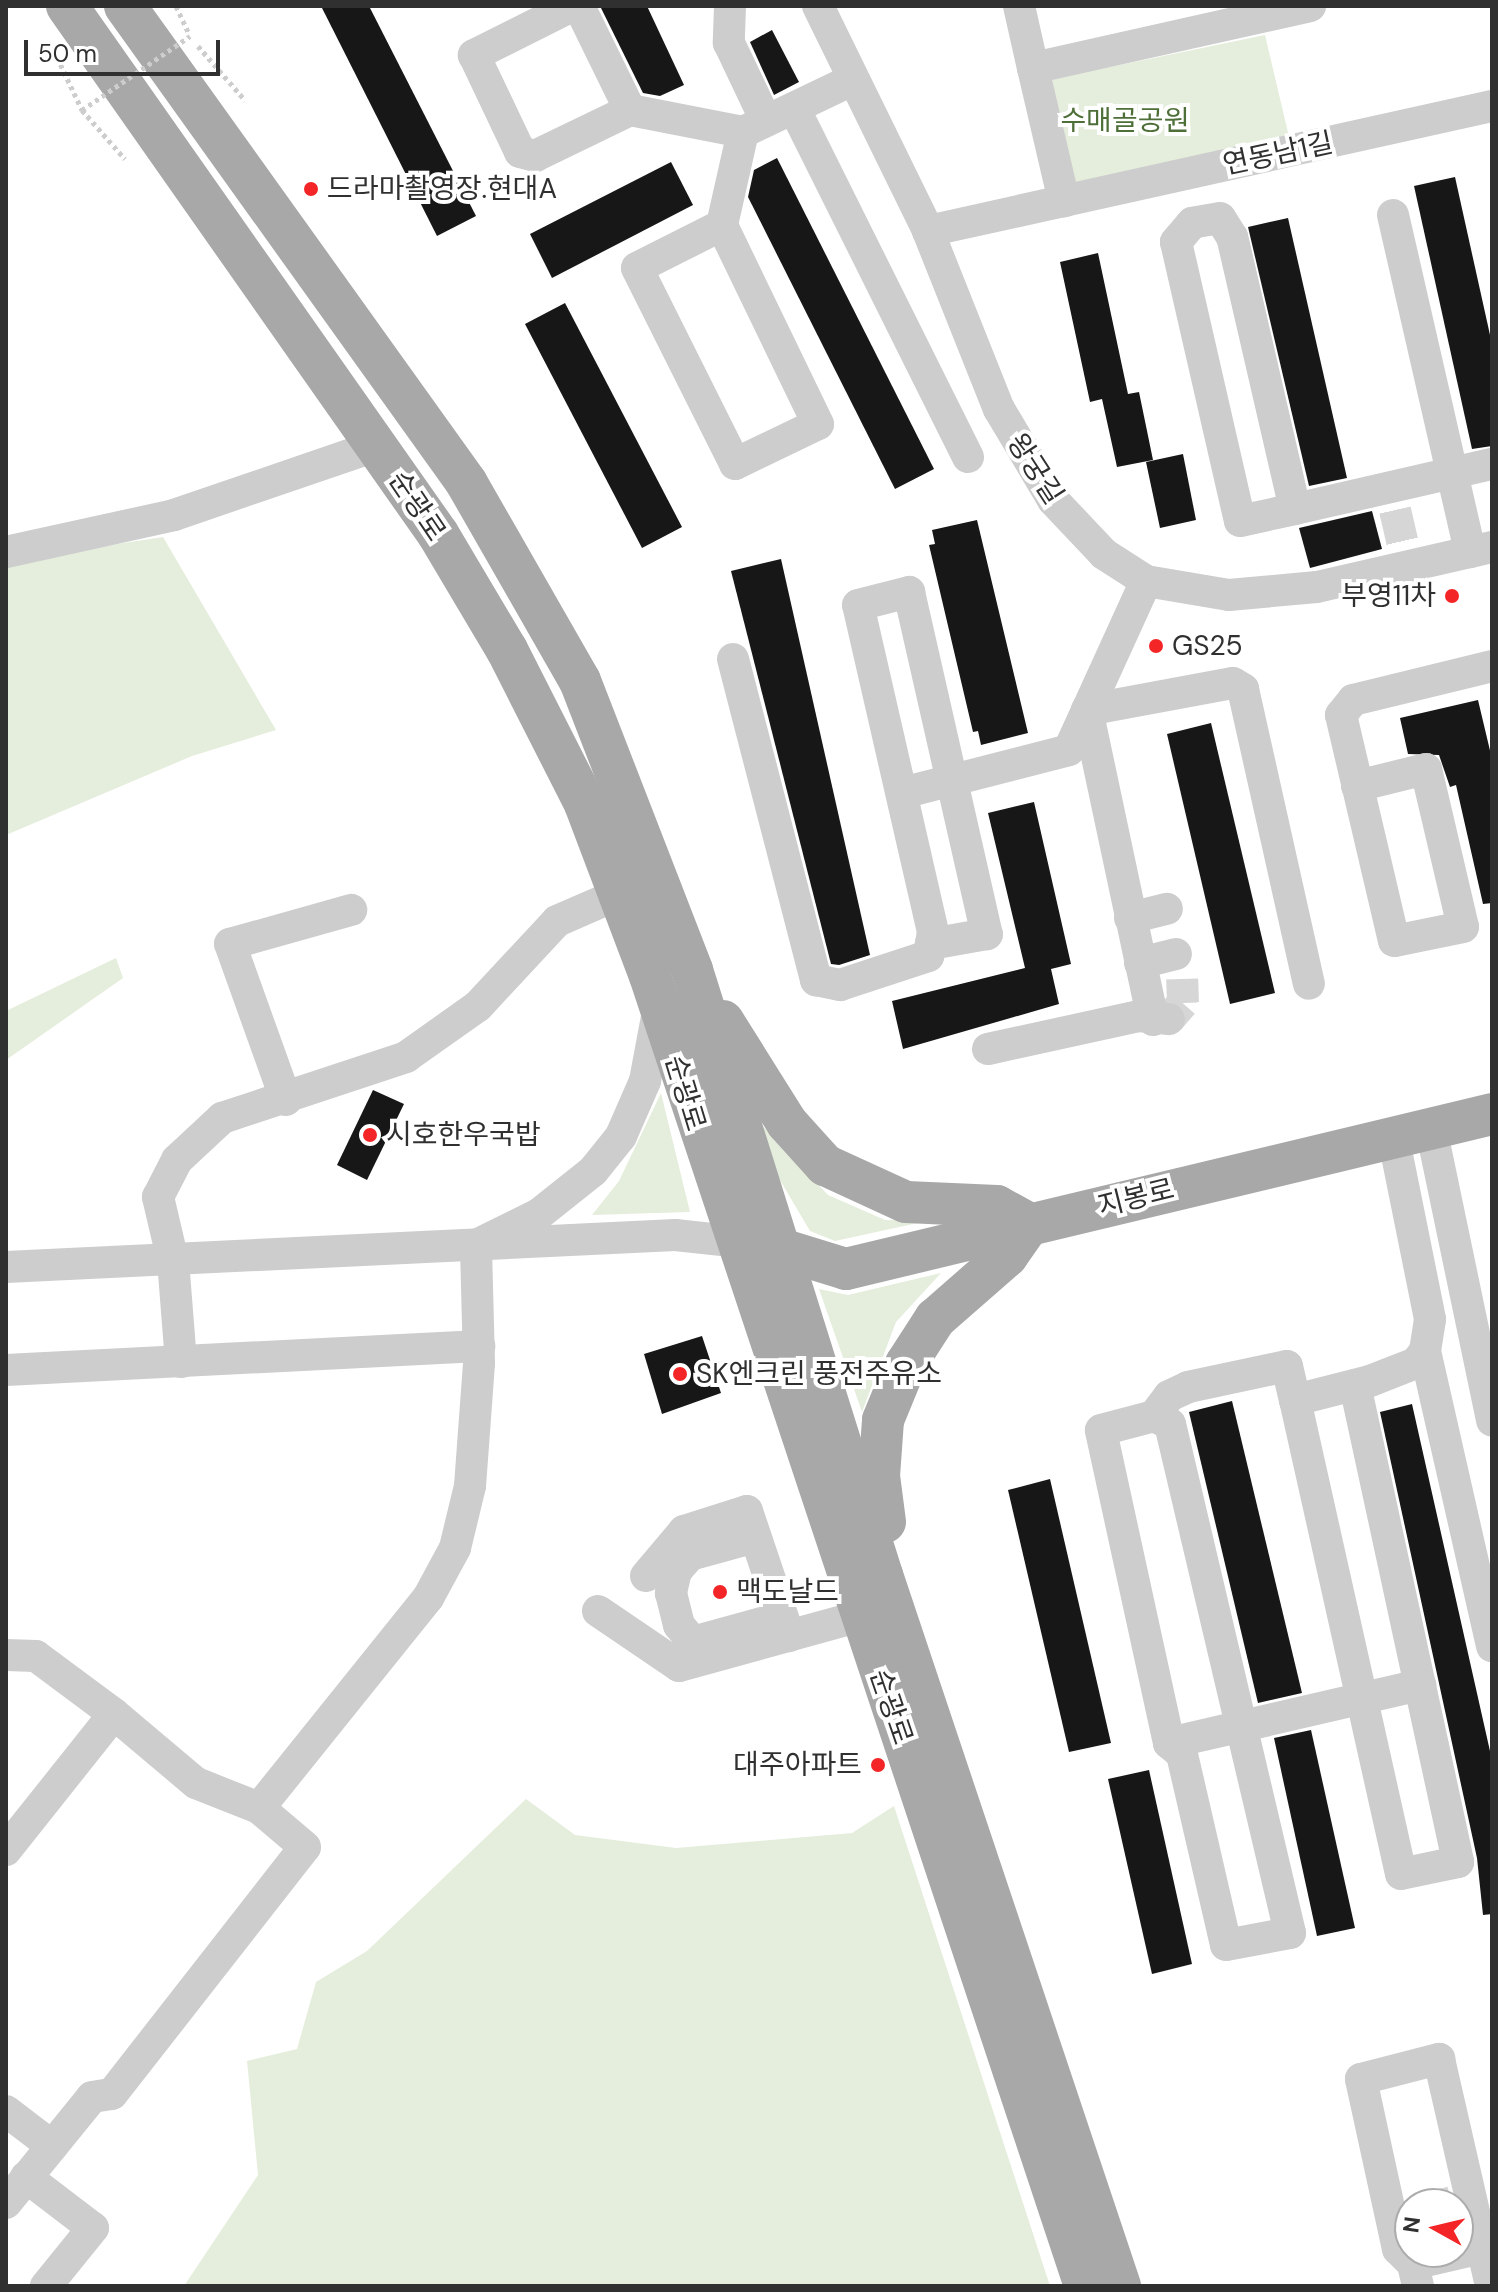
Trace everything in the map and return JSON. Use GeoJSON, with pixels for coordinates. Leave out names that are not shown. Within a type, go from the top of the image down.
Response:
{"type":"FeatureCollection","features":[{"type":"Feature","properties":{"kind":"main road","name":"순광로"},"geometry":{"type":"LineString","coordinates":[[67,6],[376,446],[507,650],[585,804],[659,1006],[733,1239],[1085,2286]]}},
{"type":"Feature","properties":{"kind":"main road","name":"순광로"},"geometry":{"type":"LineString","coordinates":[[125,6],[466,482],[528,583],[580,681],[692,970],[882,1575],[1120,2286]]}},
{"type":"Feature","properties":{"kind":"main road"},"geometry":{"type":"LineString","coordinates":[[692,970],[787,1123],[825,1165],[906,1202],[997,1206],[1029,1224],[1007,1256],[935,1319],[906,1364],[883,1420],[882,1575]]}},
{"type":"Feature","properties":{"kind":"main road","name":"지봉로"},"geometry":{"type":"LineString","coordinates":[[781,1249],[846,1269],[1492,1114]]}},
{"type":"Feature","properties":{"kind":"street"},"geometry":{"type":"LineString","coordinates":[[572,6],[474,55],[520,152],[535,156],[630,110],[768,120],[850,81]]}},
{"type":"Feature","properties":{"kind":"street"},"geometry":{"type":"LineString","coordinates":[[579,6],[630,110]]}},
{"type":"Feature","properties":{"kind":"street"},"geometry":{"type":"LineString","coordinates":[[730,6],[729,43],[768,120],[968,457]]}},
{"type":"Feature","properties":{"kind":"street","name":"왕궁길"},"geometry":{"type":"LineString","coordinates":[[818,6],[850,81],[928,231],[999,409],[1033,472],[1088,540],[1146,581],[1229,595],[1317,587],[1406,555],[1481,549]]}},
{"type":"Feature","properties":{"kind":"street"},"geometry":{"type":"LineString","coordinates":[[1019,6],[1064,201]]}},
{"type":"Feature","properties":{"kind":"street"},"geometry":{"type":"LineString","coordinates":[[1033,68],[1310,6]]}},
{"type":"Feature","properties":{"kind":"street","name":"연동남1길"},"geometry":{"type":"LineString","coordinates":[[928,231],[1492,106]]}},
{"type":"Feature","properties":{"kind":"street"},"geometry":{"type":"LineString","coordinates":[[722,225],[818,424],[735,464],[637,268],[722,225],[768,120]]}},
{"type":"Feature","properties":{"kind":"street"},"geometry":{"type":"LineString","coordinates":[[1393,215],[1452,473],[1481,549]]}},
{"type":"Feature","properties":{"kind":"street"},"geometry":{"type":"LineString","coordinates":[[1295,509],[1232,237],[1220,218],[1192,223],[1176,242],[1240,521],[1295,509],[1492,464]]}},
{"type":"Feature","properties":{"kind":"street"},"geometry":{"type":"LineString","coordinates":[[6,552],[174,515],[376,446]]}},
{"type":"Feature","properties":{"kind":"street"},"geometry":{"type":"LineString","coordinates":[[902,793],[951,776],[1069,750],[1146,581]]}},
{"type":"Feature","properties":{"kind":"street"},"geometry":{"type":"LineString","coordinates":[[733,659],[816,980],[840,985],[928,956],[933,932],[858,605],[909,592],[987,934],[931,944]]}},
{"type":"Feature","properties":{"kind":"street"},"geometry":{"type":"LineString","coordinates":[[1357,786],[1426,769],[1463,927],[1394,941],[1357,786],[1341,715],[1353,700],[1492,666]]}},
{"type":"Feature","properties":{"kind":"street"},"geometry":{"type":"LineString","coordinates":[[1087,710],[1233,683],[1243,689],[1309,984]]}},
{"type":"Feature","properties":{"kind":"street"},"geometry":{"type":"LineString","coordinates":[[988,1049],[1139,1016],[1161,1020],[1140,963],[1087,710]]}},
{"type":"Feature","properties":{"kind":"street"},"geometry":{"type":"LineString","coordinates":[[181,1362],[173,1261],[158,1197],[162,1180],[216,1122],[406,1057],[478,1006],[557,921],[619,894]]}},
{"type":"Feature","properties":{"kind":"street"},"geometry":{"type":"LineString","coordinates":[[1130,918],[1167,909]]}},
{"type":"Feature","properties":{"kind":"street"},"geometry":{"type":"LineString","coordinates":[[286,1100],[230,944],[351,910]]}},
{"type":"Feature","properties":{"kind":"street"},"geometry":{"type":"LineString","coordinates":[[1140,963],[1176,954]]}},
{"type":"Feature","properties":{"kind":"street"},"geometry":{"type":"LineString","coordinates":[[476,1245],[539,1214],[593,1171],[621,1136],[645,1081],[659,1006]]}},
{"type":"Feature","properties":{"kind":"street"},"geometry":{"type":"LineString","coordinates":[[1412,1132],[1430,1319],[1425,1351],[1492,1646]]}},
{"type":"Feature","properties":{"kind":"street"},"geometry":{"type":"LineString","coordinates":[[1412,1132],[1492,1421]]}},
{"type":"Feature","properties":{"kind":"street"},"geometry":{"type":"LineString","coordinates":[[6,1267],[675,1235],[733,1239],[781,1249]]}},
{"type":"Feature","properties":{"kind":"street"},"geometry":{"type":"LineString","coordinates":[[259,1808],[428,1598],[455,1548],[470,1486],[479,1346],[476,1245]]}},
{"type":"Feature","properties":{"kind":"street"},"geometry":{"type":"LineString","coordinates":[[6,1370],[479,1346]]}},
{"type":"Feature","properties":{"kind":"street"},"geometry":{"type":"LineString","coordinates":[[1295,1400],[1355,1385],[1416,1363],[1425,1351]]}},
{"type":"Feature","properties":{"kind":"street"},"geometry":{"type":"LineString","coordinates":[[1154,1416],[1170,1424],[1290,1933],[1226,1945],[1182,1754],[1169,1743],[1101,1430],[1154,1416],[1169,1396],[1188,1387],[1287,1366],[1401,1874],[1458,1862],[1355,1385]]}},
{"type":"Feature","properties":{"kind":"street"},"geometry":{"type":"LineString","coordinates":[[646,1576],[684,1531],[747,1511],[786,1627]]}},
{"type":"Feature","properties":{"kind":"street"},"geometry":{"type":"LineString","coordinates":[[755,1537],[690,1555],[676,1571],[671,1593],[679,1625],[693,1642],[860,1616]]}},
{"type":"Feature","properties":{"kind":"street"},"geometry":{"type":"LineString","coordinates":[[598,1611],[679,1666],[786,1627]]}},
{"type":"Feature","properties":{"kind":"street"},"geometry":{"type":"LineString","coordinates":[[6,1655],[36,1656],[114,1714],[196,1783],[259,1808],[305,1847],[112,2094],[92,2097],[6,2203]]}},
{"type":"Feature","properties":{"kind":"street"},"geometry":{"type":"LineString","coordinates":[[1169,1743],[1420,1685]]}},
{"type":"Feature","properties":{"kind":"street"},"geometry":{"type":"LineString","coordinates":[[6,1850],[114,1714]]}},
{"type":"Feature","properties":{"kind":"street"},"geometry":{"type":"LineString","coordinates":[[1416,2275],[1398,2249],[1361,2079],[1439,2059],[1491,2286]]}},
{"type":"Feature","properties":{"kind":"street"},"geometry":{"type":"LineString","coordinates":[[6,2111],[52,2146]]}},
{"type":"Feature","properties":{"kind":"street"},"geometry":{"type":"LineString","coordinates":[[26,2177],[93,2228],[46,2286]]}},
{"type":"Feature","properties":{"kind":"street"},"geometry":{"type":"LineString","coordinates":[[1474,2249],[1482,2248]]}},
{"type":"Feature","properties":{"kind":"path"},"geometry":{"type":"LineString","coordinates":[[176,6],[190,36],[245,100]]}},
{"type":"Feature","properties":{"kind":"path"},"geometry":{"type":"LineString","coordinates":[[82,110],[190,36]]}},
{"type":"Feature","properties":{"kind":"path"},"geometry":{"type":"LineString","coordinates":[[57,57],[82,110],[125,159]]}},
{"type":"Feature","properties":{"kind":"green space","name":"수매골공원"},"geometry":{"type":"Polygon","coordinates":[[[1265,35],[1290,141],[1077,191],[1052,79],[1265,35]]]}},
{"type":"Feature","properties":{"kind":"green space"},"geometry":{"type":"Polygon","coordinates":[[[163,537],[276,730],[192,756],[6,835],[6,561],[163,537]]]}},
{"type":"Feature","properties":{"kind":"green space"},"geometry":{"type":"Polygon","coordinates":[[[116,958],[123,978],[6,1060],[6,1011],[116,958]]]}},
{"type":"Feature","properties":{"kind":"green space"},"geometry":{"type":"Polygon","coordinates":[[[661,1093],[690,1212],[592,1215],[619,1181],[661,1093]]]}},
{"type":"Feature","properties":{"kind":"green space"},"geometry":{"type":"Polygon","coordinates":[[[759,1122],[828,1195],[885,1220],[927,1221],[835,1241],[810,1231],[777,1175],[759,1122]]]}},
{"type":"Feature","properties":{"kind":"green space"},"geometry":{"type":"Polygon","coordinates":[[[941,1273],[896,1322],[862,1412],[819,1289],[848,1295],[941,1273]]]}},
{"type":"Feature","properties":{"kind":"green space"},"geometry":{"type":"Polygon","coordinates":[[[526,1799],[575,1835],[676,1848],[852,1833],[894,1806],[1050,2286],[184,2286],[258,2175],[247,2061],[297,2049],[316,1982],[367,1951],[526,1799]]]}},
{"type":"Feature","properties":{"kind":"building"},"geometry":{"type":"Polygon","coordinates":[[[321,6],[369,6],[476,216],[437,236],[321,6]]]}},
{"type":"Feature","properties":{"kind":"building"},"geometry":{"type":"Polygon","coordinates":[[[600,6],[647,6],[684,85],[660,96],[643,93],[600,6]]]}},
{"type":"Feature","properties":{"kind":"building"},"geometry":{"type":"Polygon","coordinates":[[[772,30],[799,82],[774,95],[750,42],[772,30]]]}},
{"type":"Feature","properties":{"kind":"building"},"geometry":{"type":"Polygon","coordinates":[[[777,158],[934,469],[895,489],[748,197],[754,170],[777,158]]]}},
{"type":"Feature","properties":{"kind":"building"},"geometry":{"type":"Polygon","coordinates":[[[671,162],[693,205],[552,278],[530,234],[671,162]]]}},
{"type":"Feature","properties":{"kind":"building"},"geometry":{"type":"Polygon","coordinates":[[[1455,177],[1492,344],[1492,446],[1472,449],[1414,186],[1455,177]]]}},
{"type":"Feature","properties":{"kind":"building"},"geometry":{"type":"Polygon","coordinates":[[[1288,218],[1347,478],[1309,486],[1248,227],[1288,218]]]}},
{"type":"Feature","properties":{"kind":"building"},"geometry":{"type":"Polygon","coordinates":[[[1098,253],[1128,394],[1139,392],[1153,460],[1117,467],[1102,399],[1090,402],[1060,262],[1098,253]]]}},
{"type":"Feature","properties":{"kind":"building"},"geometry":{"type":"Polygon","coordinates":[[[565,303],[682,527],[642,548],[525,324],[565,303]]]}},
{"type":"Feature","properties":{"kind":"building"},"geometry":{"type":"Polygon","coordinates":[[[1183,454],[1196,520],[1160,528],[1146,462],[1183,454]]]}},
{"type":"Feature","properties":{"kind":"building"},"geometry":{"type":"Polygon","coordinates":[[[1372,511],[1382,549],[1310,568],[1299,528],[1372,511]]]}},
{"type":"Feature","properties":{"kind":"building"},"geometry":{"type":"Polygon","coordinates":[[[977,520],[1028,733],[981,745],[978,731],[973,732],[929,545],[935,544],[932,530],[977,520]]]}},
{"type":"Feature","properties":{"kind":"building"},"geometry":{"type":"Polygon","coordinates":[[[781,559],[870,955],[839,965],[831,964],[731,571],[781,559]]]}},
{"type":"Feature","properties":{"kind":"building"},"geometry":{"type":"Polygon","coordinates":[[[1478,700],[1492,759],[1492,903],[1483,904],[1456,785],[1450,787],[1439,755],[1408,754],[1400,718],[1478,700]]]}},
{"type":"Feature","properties":{"kind":"building"},"geometry":{"type":"Polygon","coordinates":[[[1211,723],[1275,993],[1230,1004],[1167,734],[1211,723]]]}},
{"type":"Feature","properties":{"kind":"building"},"geometry":{"type":"Polygon","coordinates":[[[1034,802],[1071,964],[1051,969],[1059,1004],[903,1049],[892,1001],[1025,968],[988,813],[1034,802]]]}},
{"type":"Feature","properties":{"kind":"building","name":"시호한우국밥"},"geometry":{"type":"Polygon","coordinates":[[[373,1090],[404,1104],[367,1180],[337,1165],[373,1090]]]}},
{"type":"Feature","properties":{"kind":"building"},"geometry":{"type":"Polygon","coordinates":[[[702,1336],[721,1393],[662,1414],[644,1354],[702,1336]]]}},
{"type":"Feature","properties":{"kind":"building"},"geometry":{"type":"Polygon","coordinates":[[[1232,1401],[1302,1693],[1258,1703],[1189,1412],[1232,1401]]]}},
{"type":"Feature","properties":{"kind":"building"},"geometry":{"type":"Polygon","coordinates":[[[1412,1404],[1492,1760],[1492,1914],[1483,1915],[1477,1858],[1380,1412],[1412,1404]]]}},
{"type":"Feature","properties":{"kind":"building"},"geometry":{"type":"Polygon","coordinates":[[[1050,1479],[1111,1743],[1069,1752],[1008,1490],[1050,1479]]]}},
{"type":"Feature","properties":{"kind":"building"},"geometry":{"type":"Polygon","coordinates":[[[1311,1730],[1355,1928],[1317,1936],[1274,1738],[1311,1730]]]}},
{"type":"Feature","properties":{"kind":"building"},"geometry":{"type":"Polygon","coordinates":[[[1149,1770],[1192,1964],[1152,1974],[1108,1779],[1149,1770]]]}},
{"type":"Feature","properties":{"kind":"tunnel"},"geometry":{"type":"LineString","coordinates":[[1395,510],[1403,544]]}},
{"type":"Feature","properties":{"kind":"tunnel"},"geometry":{"type":"LineString","coordinates":[[1169,1019],[1183,1003],[1182,979]]}},
{"type":"Feature","properties":{"kind":"place","name":"드라마촬영장.현대A"},"geometry":{"type":"Point","coordinates":[311,189]}},
{"type":"Feature","properties":{"kind":"place","name":"부영11차"},"geometry":{"type":"Point","coordinates":[1452,596]}},
{"type":"Feature","properties":{"kind":"place","name":"GS25"},"geometry":{"type":"Point","coordinates":[1156,646]}},
{"type":"Feature","properties":{"kind":"place","name":"시호한우국밥"},"geometry":{"type":"Point","coordinates":[370,1135]}},
{"type":"Feature","properties":{"kind":"place","name":"SK엔크린 풍전주유소"},"geometry":{"type":"Point","coordinates":[680,1374]}},
{"type":"Feature","properties":{"kind":"place","name":"맥도날드"},"geometry":{"type":"Point","coordinates":[720,1592]}},
{"type":"Feature","properties":{"kind":"place","name":"대주아파트"},"geometry":{"type":"Point","coordinates":[878,1765]}}]}
